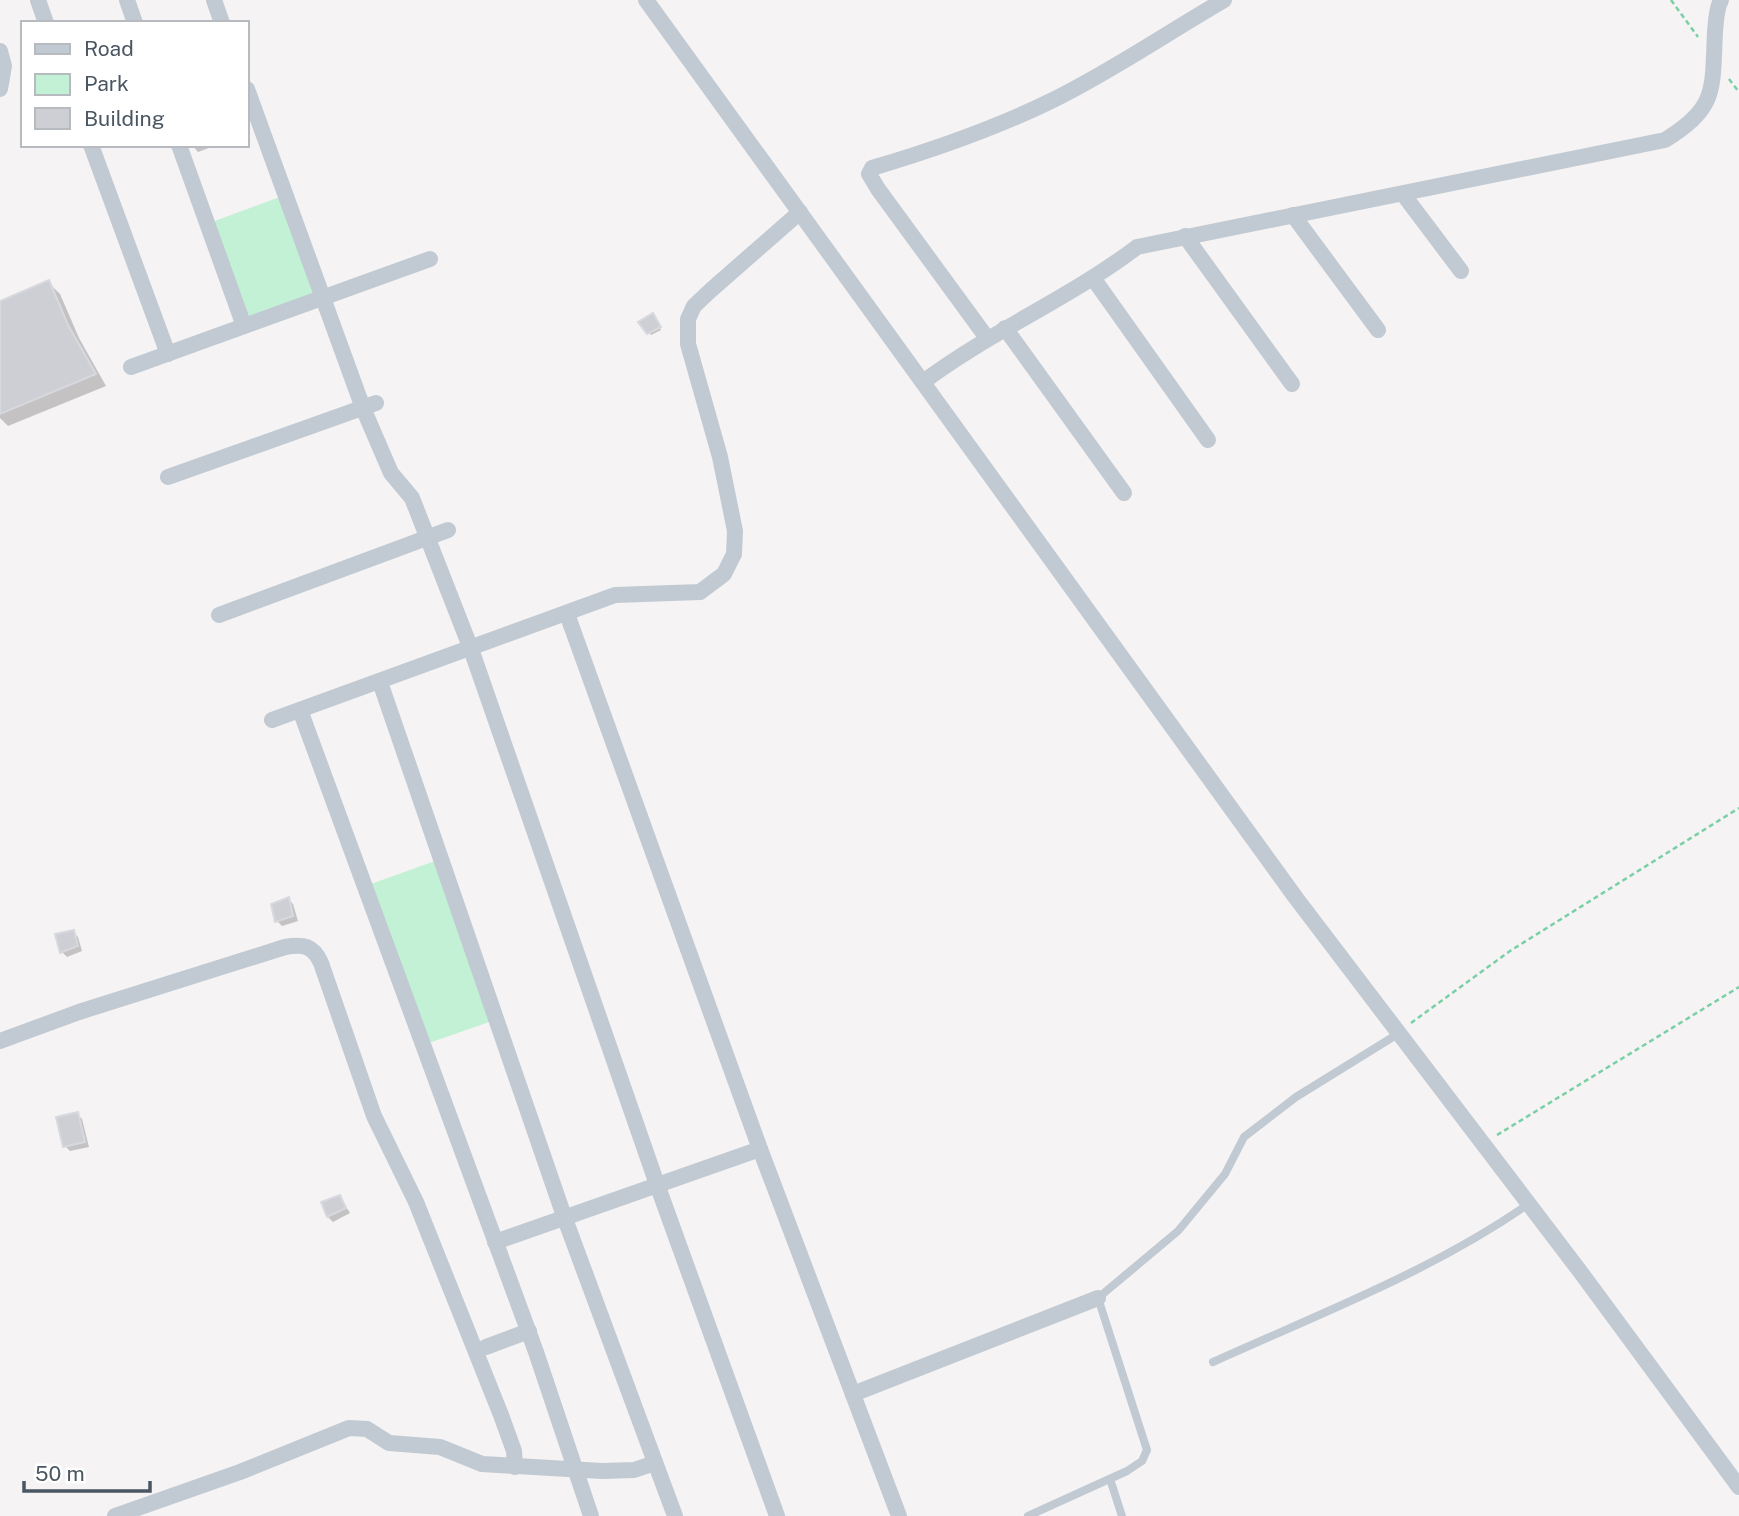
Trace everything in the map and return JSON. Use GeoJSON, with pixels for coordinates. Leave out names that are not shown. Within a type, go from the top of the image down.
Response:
{"type":"FeatureCollection","features":[{"type":"Feature","properties":{"kind":"street"},"geometry":{"type":"LineString","coordinates":[[38,0],[45,21]]}},
{"type":"Feature","properties":{"kind":"street"},"geometry":{"type":"LineString","coordinates":[[127,0],[134,21]]}},
{"type":"Feature","properties":{"kind":"street"},"geometry":{"type":"LineString","coordinates":[[214,0],[221,21]]}},
{"type":"Feature","properties":{"kind":"street"},"geometry":{"type":"LineString","coordinates":[[646,0],[1296,898],[1401,1032],[1739,1487]]}},
{"type":"Feature","properties":{"kind":"street"},"geometry":{"type":"LineString","coordinates":[[987,338],[877,189],[869,174],[873,168],[921,153],[1031,110],[1117,65],[1179,24],[1224,0]]}},
{"type":"Feature","properties":{"kind":"street"},"geometry":{"type":"LineString","coordinates":[[923,382],[987,338],[1093,278],[1137,247],[1665,139],[1703,112],[1710,96],[1716,23],[1721,0]]}},
{"type":"Feature","properties":{"kind":"street"},"geometry":{"type":"LineString","coordinates":[[0,51],[4,66],[0,89]]}},
{"type":"Feature","properties":{"kind":"street"},"geometry":{"type":"LineString","coordinates":[[248,92],[323,296],[369,405],[391,472],[412,498],[471,649],[658,1187],[776,1516]]}},
{"type":"Feature","properties":{"kind":"street"},"geometry":{"type":"LineString","coordinates":[[92,147],[168,354]]}},
{"type":"Feature","properties":{"kind":"street"},"geometry":{"type":"LineString","coordinates":[[180,147],[244,326]]}},
{"type":"Feature","properties":{"kind":"street"},"geometry":{"type":"LineString","coordinates":[[1402,194],[1461,271]]}},
{"type":"Feature","properties":{"kind":"street"},"geometry":{"type":"LineString","coordinates":[[272,720],[615,595],[700,592],[724,574],[734,554],[735,531],[720,457],[688,344],[688,319],[694,306],[800,212]]}},
{"type":"Feature","properties":{"kind":"street"},"geometry":{"type":"LineString","coordinates":[[1293,215],[1378,330]]}},
{"type":"Feature","properties":{"kind":"street"},"geometry":{"type":"LineString","coordinates":[[1185,236],[1292,384]]}},
{"type":"Feature","properties":{"kind":"street"},"geometry":{"type":"LineString","coordinates":[[131,367],[430,259]]}},
{"type":"Feature","properties":{"kind":"street"},"geometry":{"type":"LineString","coordinates":[[1093,278],[1208,440]]}},
{"type":"Feature","properties":{"kind":"street"},"geometry":{"type":"LineString","coordinates":[[1005,328],[1124,493]]}},
{"type":"Feature","properties":{"kind":"street"},"geometry":{"type":"LineString","coordinates":[[168,477],[369,405]]}},
{"type":"Feature","properties":{"kind":"street"},"geometry":{"type":"LineString","coordinates":[[219,615],[448,530]]}},
{"type":"Feature","properties":{"kind":"street"},"geometry":{"type":"LineString","coordinates":[[567,614],[760,1149],[899,1516]]}},
{"type":"Feature","properties":{"kind":"street"},"geometry":{"type":"LineString","coordinates":[[380,682],[565,1219],[675,1516]]}},
{"type":"Feature","properties":{"kind":"street"},"geometry":{"type":"LineString","coordinates":[[300,710],[528,1331],[591,1516]]}},
{"type":"Feature","properties":{"kind":"street"},"geometry":{"type":"LineString","coordinates":[[0,1041],[79,1012],[285,947],[303,944],[311,948],[321,962],[374,1116],[416,1202],[501,1415],[514,1451],[515,1467]]}},
{"type":"Feature","properties":{"kind":"street"},"geometry":{"type":"LineString","coordinates":[[495,1242],[760,1149]]}},
{"type":"Feature","properties":{"kind":"street"},"geometry":{"type":"LineString","coordinates":[[853,1394],[1098,1298]]}},
{"type":"Feature","properties":{"kind":"street"},"geometry":{"type":"LineString","coordinates":[[486,1347],[528,1331]]}},
{"type":"Feature","properties":{"kind":"street"},"geometry":{"type":"LineString","coordinates":[[115,1516],[240,1472],[349,1428],[367,1429],[389,1443],[440,1447],[482,1464],[634,1470],[655,1463]]}},
{"type":"Feature","properties":{"kind":"lane"},"geometry":{"type":"LineString","coordinates":[[1028,1516],[1110,1479],[1142,1461],[1147,1450],[1098,1298],[1178,1231],[1225,1174],[1244,1137],[1296,1097],[1401,1032]]}},
{"type":"Feature","properties":{"kind":"lane"},"geometry":{"type":"LineString","coordinates":[[1213,1362],[1370,1291],[1491,1230],[1527,1205]]}},
{"type":"Feature","properties":{"kind":"lane"},"geometry":{"type":"LineString","coordinates":[[1110,1479],[1122,1516]]}},
{"type":"Feature","properties":{"kind":"path"},"geometry":{"type":"LineString","coordinates":[[1401,1032],[1510,951],[1739,807]]}},
{"type":"Feature","properties":{"kind":"path"},"geometry":{"type":"LineString","coordinates":[[1483,1143],[1739,987]]}},
{"type":"Feature","properties":{"kind":"green space"},"geometry":{"type":"Polygon","coordinates":[[[280,197],[316,293],[248,317],[212,222],[280,197]]]}},
{"type":"Feature","properties":{"kind":"green space"},"geometry":{"type":"Polygon","coordinates":[[[435,861],[492,1021],[429,1043],[371,884],[435,861]]]}},
{"type":"Feature","properties":{"kind":"building"},"geometry":{"type":"Polygon","coordinates":[[[49,280],[68,325],[96,374],[0,414],[0,301],[49,280]]]}},
{"type":"Feature","properties":{"kind":"building"},"geometry":{"type":"Polygon","coordinates":[[[653,313],[661,327],[647,334],[638,322],[653,313]]]}},
{"type":"Feature","properties":{"kind":"building"},"geometry":{"type":"Polygon","coordinates":[[[289,897],[293,916],[275,922],[271,904],[289,897]]]}},
{"type":"Feature","properties":{"kind":"building"},"geometry":{"type":"Polygon","coordinates":[[[74,930],[78,946],[60,953],[55,934],[74,930]]]}},
{"type":"Feature","properties":{"kind":"building"},"geometry":{"type":"Polygon","coordinates":[[[78,1112],[85,1142],[63,1147],[56,1117],[78,1112]]]}},
{"type":"Feature","properties":{"kind":"building"},"geometry":{"type":"Polygon","coordinates":[[[340,1195],[346,1208],[327,1217],[321,1202],[340,1195]]]}}]}
